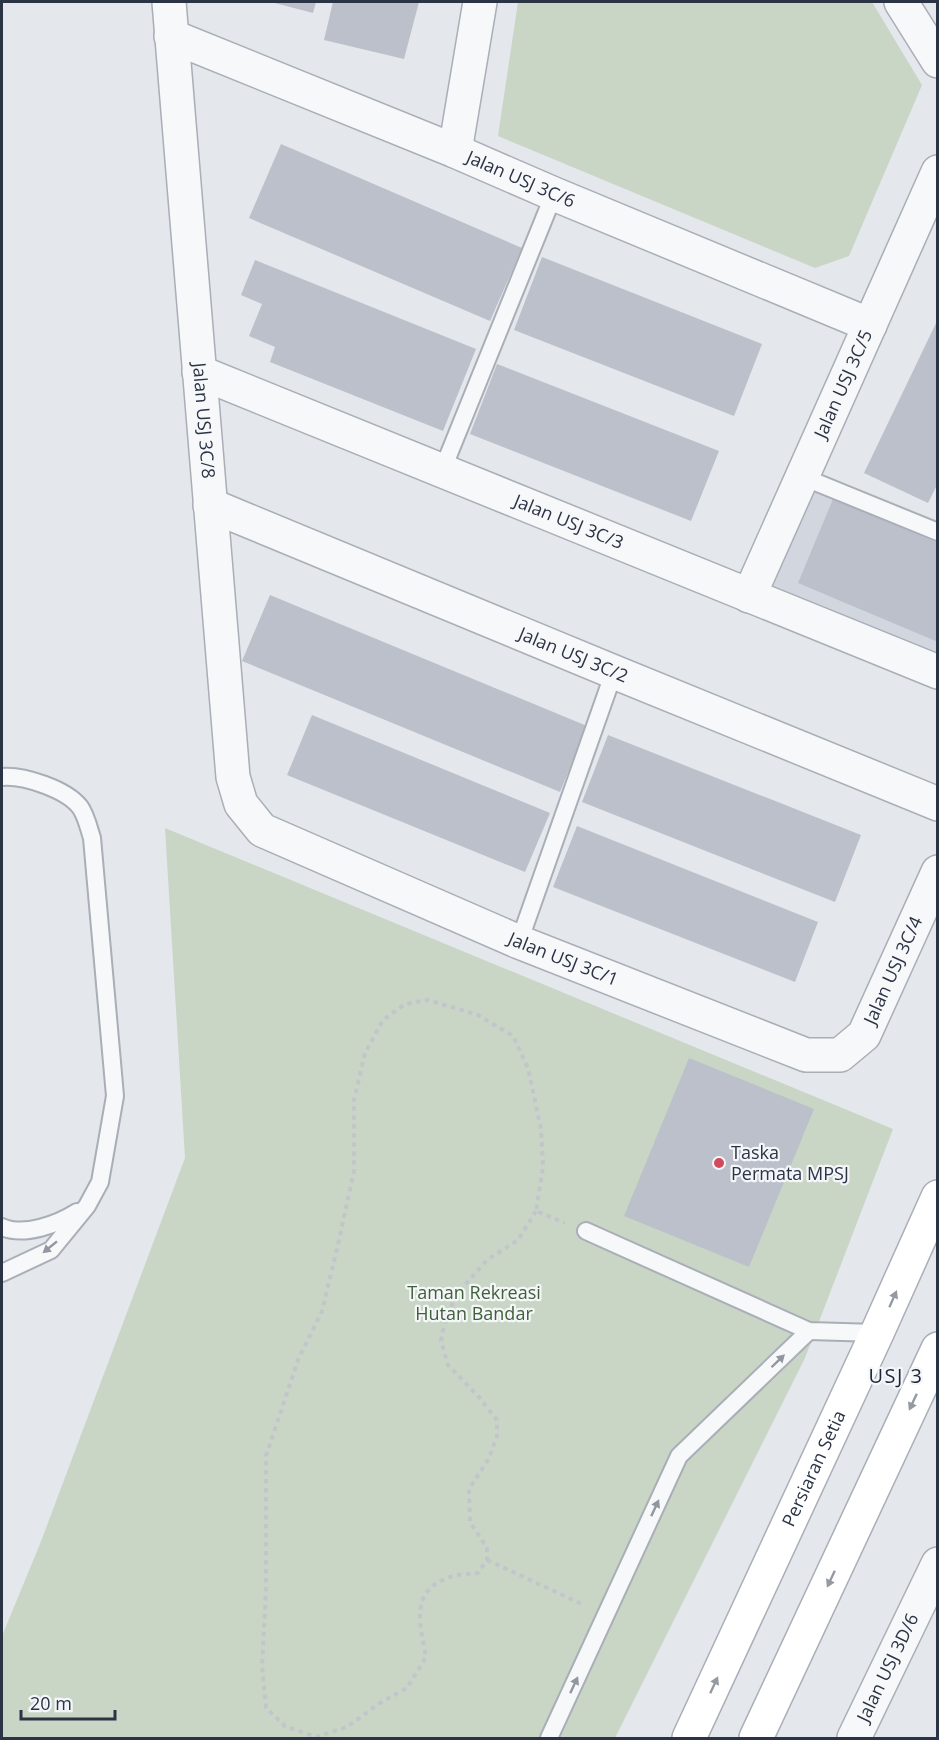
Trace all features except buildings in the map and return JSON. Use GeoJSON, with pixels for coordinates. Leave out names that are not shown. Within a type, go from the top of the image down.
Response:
{"type":"FeatureCollection","features":[{"type":"Feature","properties":{"kind":"main road","name":"Persiaran Setia"},"geometry":{"type":"LineString","coordinates":[[689,1738],[938,1197]]}},
{"type":"Feature","properties":{"kind":"main road"},"geometry":{"type":"LineString","coordinates":[[756,1738],[938,1349]]}},
{"type":"Feature","properties":{"kind":"street","name":"Jalan USJ 3C/8"},"geometry":{"type":"LineString","coordinates":[[169,2],[233,777],[242,804],[262,830]]}},
{"type":"Feature","properties":{"kind":"street"},"geometry":{"type":"LineString","coordinates":[[455,151],[480,2]]}},
{"type":"Feature","properties":{"kind":"street"},"geometry":{"type":"LineString","coordinates":[[901,2],[938,61]]}},
{"type":"Feature","properties":{"kind":"street","name":"Jalan USJ 3C/6"},"geometry":{"type":"LineString","coordinates":[[171,36],[455,151],[870,325]]}},
{"type":"Feature","properties":{"kind":"street","name":"Jalan USJ 3C/5"},"geometry":{"type":"LineString","coordinates":[[749,596],[938,172]]}},
{"type":"Feature","properties":{"kind":"street","name":"Jalan USJ 3C/3"},"geometry":{"type":"LineString","coordinates":[[199,372],[938,672]]}},
{"type":"Feature","properties":{"kind":"street","name":"Jalan USJ 3C/2"},"geometry":{"type":"LineString","coordinates":[[210,505],[938,804]]}},
{"type":"Feature","properties":{"kind":"street","name":"Jalan USJ 3C/1"},"geometry":{"type":"LineString","coordinates":[[262,830],[519,942],[806,1055],[840,1055],[864,1035]]}},
{"type":"Feature","properties":{"kind":"street","name":"Jalan USJ 3C/4"},"geometry":{"type":"LineString","coordinates":[[864,1035],[938,872]]}},
{"type":"Feature","properties":{"kind":"street","name":"Jalan USJ 3D/6"},"geometry":{"type":"LineString","coordinates":[[854,1738],[938,1564]]}},
{"type":"Feature","properties":{"kind":"lane"},"geometry":{"type":"LineString","coordinates":[[442,471],[554,194]]}},
{"type":"Feature","properties":{"kind":"lane"},"geometry":{"type":"LineString","coordinates":[[803,477],[938,532]]}},
{"type":"Feature","properties":{"kind":"lane"},"geometry":{"type":"LineString","coordinates":[[519,942],[614,672]]}},
{"type":"Feature","properties":{"kind":"lane"},"geometry":{"type":"LineString","coordinates":[[2,777],[35,782],[64,793],[80,807],[92,838],[115,1096],[100,1182],[87,1206],[51,1250],[2,1273]]}},
{"type":"Feature","properties":{"kind":"lane"},"geometry":{"type":"LineString","coordinates":[[2,1227],[36,1229],[62,1222],[87,1206]]}},
{"type":"Feature","properties":{"kind":"lane"},"geometry":{"type":"LineString","coordinates":[[586,1232],[809,1331],[877,1333]]}},
{"type":"Feature","properties":{"kind":"lane"},"geometry":{"type":"LineString","coordinates":[[549,1738],[679,1456],[809,1331]]}},
{"type":"Feature","properties":{"kind":"path"},"geometry":{"type":"LineString","coordinates":[[428,1000],[478,1015],[513,1036],[528,1068],[541,1129],[543,1167],[536,1211],[518,1239],[487,1260],[463,1287],[446,1315],[441,1341],[448,1365],[479,1397],[497,1420],[497,1436],[489,1458],[469,1489],[470,1522],[487,1548],[487,1560],[478,1573],[450,1576],[428,1589],[421,1602],[420,1619],[426,1657],[407,1688],[380,1703],[347,1727],[316,1737],[285,1726],[266,1708],[262,1666],[266,1590],[266,1456],[298,1360],[322,1311],[354,1172],[354,1100],[365,1053],[383,1020],[405,1004],[428,1000]]}},
{"type":"Feature","properties":{"kind":"path"},"geometry":{"type":"LineString","coordinates":[[536,1211],[586,1232]]}},
{"type":"Feature","properties":{"kind":"path"},"geometry":{"type":"LineString","coordinates":[[487,1560],[606,1614]]}},
{"type":"Feature","properties":{"kind":"shaded area"},"geometry":{"type":"Polygon","coordinates":[[[809,487],[937,540],[937,660],[764,590],[809,487]]]}},
{"type":"Feature","properties":{"kind":"green space"},"geometry":{"type":"Polygon","coordinates":[[[518,2],[872,2],[922,85],[849,256],[815,268],[498,136],[518,2]]]}},
{"type":"Feature","properties":{"kind":"green space","name":"Taman Rekreasi Hutan Bandar"},"geometry":{"type":"Polygon","coordinates":[[[165,828],[893,1129],[805,1358],[615,1738],[2,1738],[2,1636],[40,1544],[185,1158],[165,828]]]}},
{"type":"Feature","properties":{"kind":"place","name":"Taska Permata MPSJ"},"geometry":{"type":"Point","coordinates":[719,1163]}},
{"type":"Feature","properties":{"kind":"district","name":"USJ 3"},"geometry":{"type":"Point","coordinates":[896,1376]}}]}
